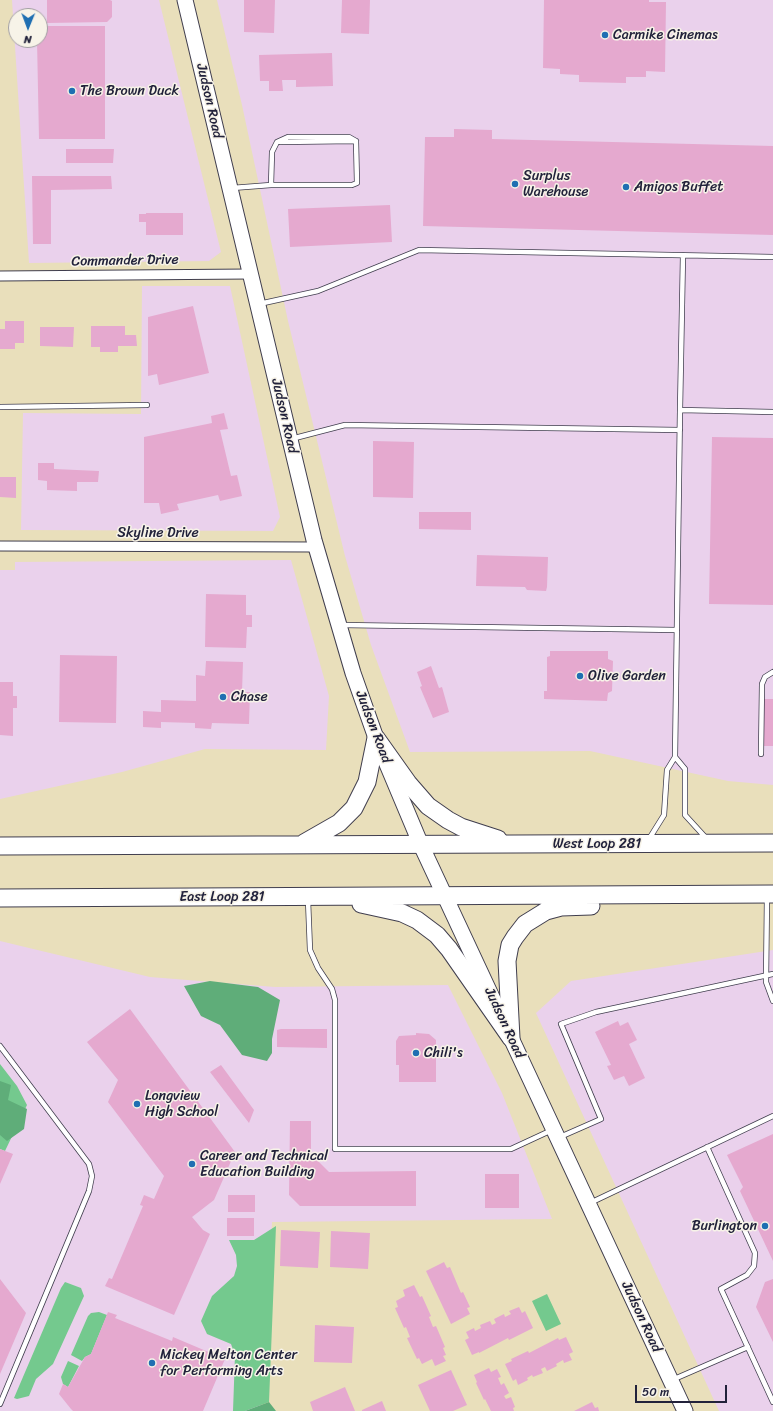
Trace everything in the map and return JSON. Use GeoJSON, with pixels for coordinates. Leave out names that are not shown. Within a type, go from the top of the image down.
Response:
{"type":"FeatureCollection","features":[{"type":"Feature","properties":{"kind":"highway"},"geometry":{"type":"LineString","coordinates":[[376,738],[419,797],[438,814],[467,829],[518,844]]}},
{"type":"Feature","properties":{"kind":"highway"},"geometry":{"type":"LineString","coordinates":[[301,844],[339,823],[354,808],[367,782],[376,738]]}},
{"type":"Feature","properties":{"kind":"highway","name":"West Loop 281"},"geometry":{"type":"LineString","coordinates":[[421,845],[773,843]]}},
{"type":"Feature","properties":{"kind":"highway"},"geometry":{"type":"LineString","coordinates":[[0,846],[301,844],[421,845]]}},
{"type":"Feature","properties":{"kind":"highway"},"geometry":{"type":"LineString","coordinates":[[0,854],[30,846]]}},
{"type":"Feature","properties":{"kind":"highway"},"geometry":{"type":"LineString","coordinates":[[511,1038],[507,961],[510,945],[519,930],[533,918],[553,908],[595,906],[641,894]]}},
{"type":"Feature","properties":{"kind":"highway"},"geometry":{"type":"LineString","coordinates":[[445,896],[770,894]]}},
{"type":"Feature","properties":{"kind":"highway"},"geometry":{"type":"LineString","coordinates":[[325,896],[394,910],[424,924],[437,935],[449,949],[511,1038]]}},
{"type":"Feature","properties":{"kind":"highway","name":"East Loop 281"},"geometry":{"type":"LineString","coordinates":[[0,898],[445,896]]}},
{"type":"Feature","properties":{"kind":"main road","name":"Judson Road"},"geometry":{"type":"LineString","coordinates":[[185,0],[316,548],[337,625],[376,738],[421,845],[686,1411]]}},
{"type":"Feature","properties":{"kind":"street","name":"Commander Drive"},"geometry":{"type":"LineString","coordinates":[[0,276],[250,274]]}},
{"type":"Feature","properties":{"kind":"street","name":"Skyline Drive"},"geometry":{"type":"LineString","coordinates":[[0,546],[316,548]]}},
{"type":"Feature","properties":{"kind":"lane"},"geometry":{"type":"LineString","coordinates":[[230,188],[271,185],[352,185],[357,183],[356,141],[277,142],[272,152],[271,185]]}},
{"type":"Feature","properties":{"kind":"lane"},"geometry":{"type":"LineString","coordinates":[[257,304],[318,291],[419,250],[773,257]]}},
{"type":"Feature","properties":{"kind":"lane"},"geometry":{"type":"LineString","coordinates":[[645,844],[664,816],[667,770],[675,757],[683,255]]}},
{"type":"Feature","properties":{"kind":"lane"},"geometry":{"type":"LineString","coordinates":[[0,407],[147,405]]}},
{"type":"Feature","properties":{"kind":"lane"},"geometry":{"type":"LineString","coordinates":[[680,410],[773,412]]}},
{"type":"Feature","properties":{"kind":"lane"},"geometry":{"type":"LineString","coordinates":[[290,439],[345,425],[680,430]]}},
{"type":"Feature","properties":{"kind":"lane"},"geometry":{"type":"LineString","coordinates":[[337,625],[677,630]]}},
{"type":"Feature","properties":{"kind":"lane"},"geometry":{"type":"LineString","coordinates":[[761,754],[762,684],[765,677],[773,672]]}},
{"type":"Feature","properties":{"kind":"lane"},"geometry":{"type":"LineString","coordinates":[[675,757],[685,769],[685,815],[711,844]]}},
{"type":"Feature","properties":{"kind":"lane"},"geometry":{"type":"LineString","coordinates":[[770,894],[766,975],[768,990],[773,1001]]}},
{"type":"Feature","properties":{"kind":"lane"},"geometry":{"type":"LineString","coordinates":[[307,897],[310,950],[318,968],[332,989],[335,1000],[335,1149],[511,1149],[601,1119],[561,1024],[596,1012],[773,974]]}},
{"type":"Feature","properties":{"kind":"lane"},"geometry":{"type":"LineString","coordinates":[[0,1046],[88,1164],[92,1176],[89,1191],[0,1404]]}},
{"type":"Feature","properties":{"kind":"lane"},"geometry":{"type":"LineString","coordinates":[[588,1204],[773,1116]]}},
{"type":"Feature","properties":{"kind":"lane"},"geometry":{"type":"LineString","coordinates":[[707,1147],[756,1253],[754,1266],[750,1273],[721,1289],[773,1402]]}},
{"type":"Feature","properties":{"kind":"lane"},"geometry":{"type":"LineString","coordinates":[[671,1380],[748,1347]]}},
{"type":"Feature","properties":{"kind":"shaded area"},"geometry":{"type":"Polygon","coordinates":[[[12,0],[159,0],[221,252],[209,261],[29,263],[15,48],[48,48],[48,8],[13,8],[12,0]]]}},
{"type":"Feature","properties":{"kind":"shaded area"},"geometry":{"type":"Polygon","coordinates":[[[217,0],[773,0],[773,785],[728,781],[590,751],[410,752],[371,645],[345,556],[288,321],[242,105],[217,0]]]}},
{"type":"Feature","properties":{"kind":"shaded area"},"geometry":{"type":"Polygon","coordinates":[[[142,286],[230,286],[280,517],[273,531],[21,530],[23,413],[141,414],[142,286]]]}},
{"type":"Feature","properties":{"kind":"shaded area"},"geometry":{"type":"Polygon","coordinates":[[[291,560],[329,696],[326,750],[205,749],[122,772],[0,799],[0,570],[15,570],[15,562],[291,560]]]}},
{"type":"Feature","properties":{"kind":"shaded area","name":"Longview High School"},"geometry":{"type":"Polygon","coordinates":[[[0,941],[150,977],[275,987],[448,985],[502,1093],[552,1219],[272,1222],[261,1411],[0,1411],[0,941]]]}},
{"type":"Feature","properties":{"kind":"shaded area"},"geometry":{"type":"Polygon","coordinates":[[[773,950],[773,1411],[719,1411],[536,1013],[571,981],[773,950]]]}},
{"type":"Feature","properties":{"kind":"green space"},"geometry":{"type":"Polygon","coordinates":[[[210,981],[258,987],[280,1000],[272,1039],[272,1053],[267,1061],[242,1055],[220,1025],[201,1016],[184,986],[210,981]]]}},
{"type":"Feature","properties":{"kind":"green space"},"geometry":{"type":"Polygon","coordinates":[[[0,1064],[17,1086],[27,1105],[5,1151],[0,1149],[0,1064]]]}},
{"type":"Feature","properties":{"kind":"green space"},"geometry":{"type":"Polygon","coordinates":[[[0,1081],[11,1085],[8,1100],[27,1109],[24,1129],[7,1141],[0,1135],[0,1081]]]}},
{"type":"Feature","properties":{"kind":"green space"},"geometry":{"type":"Polygon","coordinates":[[[276,1226],[269,1402],[245,1411],[233,1411],[235,1355],[231,1344],[207,1334],[201,1321],[212,1296],[234,1276],[237,1266],[236,1255],[229,1240],[254,1240],[276,1226]]]}},
{"type":"Feature","properties":{"kind":"green space"},"geometry":{"type":"Polygon","coordinates":[[[65,1282],[81,1288],[84,1296],[53,1364],[36,1379],[29,1396],[17,1399],[14,1398],[61,1288],[65,1282]]]}},
{"type":"Feature","properties":{"kind":"green space"},"geometry":{"type":"Polygon","coordinates":[[[547,1294],[561,1324],[546,1331],[532,1301],[547,1294]]]}},
{"type":"Feature","properties":{"kind":"green space"},"geometry":{"type":"Polygon","coordinates":[[[99,1312],[107,1315],[91,1354],[85,1357],[82,1361],[71,1355],[88,1316],[91,1313],[99,1312]]]}},
{"type":"Feature","properties":{"kind":"green space"},"geometry":{"type":"Polygon","coordinates":[[[68,1361],[79,1366],[68,1387],[63,1384],[61,1377],[68,1361]]]}},
{"type":"Feature","properties":{"kind":"green space"},"geometry":{"type":"Polygon","coordinates":[[[269,1402],[276,1411],[245,1411],[269,1402]]]}},
{"type":"Feature","properties":{"kind":"building"},"geometry":{"type":"Polygon","coordinates":[[[47,0],[110,0],[112,1],[112,17],[107,22],[48,23],[47,0]]]}},
{"type":"Feature","properties":{"kind":"building"},"geometry":{"type":"Polygon","coordinates":[[[244,0],[275,0],[274,33],[244,32],[244,0]]]}},
{"type":"Feature","properties":{"kind":"building"},"geometry":{"type":"Polygon","coordinates":[[[342,0],[370,0],[369,34],[341,33],[342,0]]]}},
{"type":"Feature","properties":{"kind":"building","name":"Carmike Cinemas"},"geometry":{"type":"Polygon","coordinates":[[[544,0],[649,0],[649,2],[666,2],[665,72],[646,71],[646,77],[626,77],[626,83],[579,82],[579,75],[560,74],[560,69],[543,68],[544,0]]]}},
{"type":"Feature","properties":{"kind":"building"},"geometry":{"type":"Polygon","coordinates":[[[48,26],[105,26],[105,139],[39,139],[37,48],[48,48],[48,26]]]}},
{"type":"Feature","properties":{"kind":"building"},"geometry":{"type":"Polygon","coordinates":[[[332,53],[333,86],[296,87],[296,80],[282,80],[283,91],[269,91],[269,81],[260,81],[259,55],[332,53]]]}},
{"type":"Feature","properties":{"kind":"building"},"geometry":{"type":"Polygon","coordinates":[[[454,129],[492,130],[492,139],[773,146],[773,235],[423,226],[425,137],[454,137],[454,129]]]}},
{"type":"Feature","properties":{"kind":"building"},"geometry":{"type":"Polygon","coordinates":[[[66,149],[114,149],[113,163],[66,163],[66,149]]]}},
{"type":"Feature","properties":{"kind":"building"},"geometry":{"type":"Polygon","coordinates":[[[32,176],[111,176],[112,189],[51,190],[51,244],[33,244],[32,176]]]}},
{"type":"Feature","properties":{"kind":"building"},"geometry":{"type":"Polygon","coordinates":[[[390,205],[392,242],[290,247],[288,209],[390,205]]]}},
{"type":"Feature","properties":{"kind":"building"},"geometry":{"type":"Polygon","coordinates":[[[183,213],[183,235],[146,235],[146,222],[139,222],[139,214],[183,213]]]}},
{"type":"Feature","properties":{"kind":"building"},"geometry":{"type":"Polygon","coordinates":[[[193,306],[209,373],[159,385],[157,374],[148,376],[148,317],[193,306]]]}},
{"type":"Feature","properties":{"kind":"building"},"geometry":{"type":"Polygon","coordinates":[[[5,321],[24,321],[24,343],[15,343],[15,349],[0,349],[0,329],[5,329],[5,321]]]}},
{"type":"Feature","properties":{"kind":"building"},"geometry":{"type":"Polygon","coordinates":[[[91,326],[125,326],[125,335],[136,335],[137,346],[118,346],[118,352],[100,352],[100,347],[91,347],[91,326]]]}},
{"type":"Feature","properties":{"kind":"building"},"geometry":{"type":"Polygon","coordinates":[[[40,327],[74,327],[73,347],[40,346],[40,327]]]}},
{"type":"Feature","properties":{"kind":"building"},"geometry":{"type":"Polygon","coordinates":[[[224,413],[228,429],[220,430],[231,476],[237,475],[242,496],[220,501],[218,495],[177,504],[179,510],[161,514],[159,503],[144,503],[144,437],[212,423],[211,416],[224,413]]]}},
{"type":"Feature","properties":{"kind":"building"},"geometry":{"type":"Polygon","coordinates":[[[712,437],[773,438],[773,605],[709,604],[712,437]]]}},
{"type":"Feature","properties":{"kind":"building"},"geometry":{"type":"Polygon","coordinates":[[[373,441],[414,442],[413,498],[373,497],[373,441]]]}},
{"type":"Feature","properties":{"kind":"building"},"geometry":{"type":"Polygon","coordinates":[[[38,463],[54,463],[54,469],[99,471],[98,482],[77,482],[77,491],[47,490],[47,481],[38,480],[38,463]]]}},
{"type":"Feature","properties":{"kind":"building"},"geometry":{"type":"Polygon","coordinates":[[[0,477],[16,477],[16,498],[0,497],[0,477]]]}},
{"type":"Feature","properties":{"kind":"building"},"geometry":{"type":"Polygon","coordinates":[[[419,512],[471,512],[471,530],[419,529],[419,512]]]}},
{"type":"Feature","properties":{"kind":"building"},"geometry":{"type":"Polygon","coordinates":[[[477,555],[548,557],[546,591],[527,590],[525,587],[476,586],[477,555]]]}},
{"type":"Feature","properties":{"kind":"building"},"geometry":{"type":"Polygon","coordinates":[[[206,594],[246,595],[246,615],[252,615],[252,627],[247,627],[246,648],[205,647],[206,594]]]}},
{"type":"Feature","properties":{"kind":"building","name":"Olive Garden"},"geometry":{"type":"Polygon","coordinates":[[[550,651],[608,651],[608,659],[613,661],[612,691],[608,693],[607,701],[544,699],[544,691],[547,691],[547,657],[550,656],[550,651]]]}},
{"type":"Feature","properties":{"kind":"building"},"geometry":{"type":"Polygon","coordinates":[[[60,655],[117,656],[116,723],[59,722],[60,655]]]}},
{"type":"Feature","properties":{"kind":"building","name":"Chase"},"geometry":{"type":"Polygon","coordinates":[[[206,661],[243,662],[242,692],[250,692],[249,724],[212,723],[211,729],[195,728],[195,723],[161,722],[161,728],[143,727],[143,711],[161,712],[161,700],[196,701],[196,675],[205,676],[206,661]]]}},
{"type":"Feature","properties":{"kind":"building"},"geometry":{"type":"Polygon","coordinates":[[[431,666],[439,688],[442,687],[449,712],[433,718],[420,687],[422,686],[417,672],[431,666]]]}},
{"type":"Feature","properties":{"kind":"building"},"geometry":{"type":"Polygon","coordinates":[[[0,682],[13,682],[13,696],[17,696],[17,708],[13,708],[13,736],[0,735],[0,682]]]}},
{"type":"Feature","properties":{"kind":"building"},"geometry":{"type":"Polygon","coordinates":[[[764,699],[773,699],[773,746],[764,746],[764,699]]]}},
{"type":"Feature","properties":{"kind":"building","name":"Career and Technical Education Building"},"geometry":{"type":"Polygon","coordinates":[[[130,1009],[235,1152],[214,1200],[192,1217],[203,1230],[210,1234],[174,1315],[105,1286],[109,1278],[112,1279],[143,1206],[140,1205],[144,1195],[154,1199],[164,1176],[108,1102],[118,1080],[87,1042],[130,1009]]]}},
{"type":"Feature","properties":{"kind":"building"},"geometry":{"type":"Polygon","coordinates":[[[618,1021],[620,1026],[628,1022],[637,1040],[629,1044],[645,1078],[629,1086],[624,1076],[614,1080],[607,1066],[611,1065],[595,1032],[618,1021]]]}},
{"type":"Feature","properties":{"kind":"building"},"geometry":{"type":"Polygon","coordinates":[[[327,1029],[327,1048],[277,1047],[277,1030],[327,1029]]]}},
{"type":"Feature","properties":{"kind":"building","name":"Chili's"},"geometry":{"type":"Polygon","coordinates":[[[416,1033],[429,1034],[436,1040],[436,1082],[399,1082],[399,1065],[396,1065],[396,1041],[399,1036],[416,1035],[416,1033]]]}},
{"type":"Feature","properties":{"kind":"building"},"geometry":{"type":"Polygon","coordinates":[[[221,1065],[254,1110],[249,1123],[210,1072],[221,1065]]]}},
{"type":"Feature","properties":{"kind":"building"},"geometry":{"type":"Polygon","coordinates":[[[290,1121],[311,1121],[311,1154],[329,1172],[416,1171],[416,1206],[300,1206],[289,1195],[290,1121]]]}},
{"type":"Feature","properties":{"kind":"building","name":"Burlington"},"geometry":{"type":"Polygon","coordinates":[[[773,1134],[773,1261],[740,1191],[743,1187],[727,1155],[773,1134]]]}},
{"type":"Feature","properties":{"kind":"building"},"geometry":{"type":"Polygon","coordinates":[[[0,1149],[13,1154],[0,1184],[0,1149]]]}},
{"type":"Feature","properties":{"kind":"building"},"geometry":{"type":"Polygon","coordinates":[[[485,1174],[519,1174],[519,1208],[485,1208],[485,1174]]]}},
{"type":"Feature","properties":{"kind":"building"},"geometry":{"type":"Polygon","coordinates":[[[228,1195],[255,1195],[255,1212],[228,1212],[228,1195]]]}},
{"type":"Feature","properties":{"kind":"building"},"geometry":{"type":"Polygon","coordinates":[[[227,1218],[254,1218],[254,1236],[227,1236],[227,1218]]]}},
{"type":"Feature","properties":{"kind":"building"},"geometry":{"type":"Polygon","coordinates":[[[281,1230],[320,1232],[318,1268],[280,1266],[281,1230]]]}},
{"type":"Feature","properties":{"kind":"building"},"geometry":{"type":"Polygon","coordinates":[[[331,1231],[370,1233],[368,1269],[330,1267],[331,1231]]]}},
{"type":"Feature","properties":{"kind":"building"},"geometry":{"type":"Polygon","coordinates":[[[444,1262],[447,1268],[450,1267],[461,1293],[463,1292],[470,1307],[467,1308],[470,1314],[451,1324],[426,1271],[444,1262]]]}},
{"type":"Feature","properties":{"kind":"building"},"geometry":{"type":"Polygon","coordinates":[[[0,1279],[26,1313],[0,1374],[0,1279]]]}},
{"type":"Feature","properties":{"kind":"building"},"geometry":{"type":"Polygon","coordinates":[[[773,1279],[773,1342],[756,1307],[765,1282],[773,1279]]]}},
{"type":"Feature","properties":{"kind":"building"},"geometry":{"type":"Polygon","coordinates":[[[414,1285],[420,1297],[422,1296],[431,1316],[429,1317],[433,1327],[436,1326],[445,1347],[443,1348],[446,1355],[443,1356],[446,1361],[435,1366],[432,1359],[422,1364],[419,1358],[417,1359],[407,1338],[410,1337],[406,1327],[404,1328],[395,1308],[398,1307],[396,1301],[405,1296],[403,1290],[414,1285]]]}},
{"type":"Feature","properties":{"kind":"building"},"geometry":{"type":"Polygon","coordinates":[[[519,1307],[522,1313],[525,1311],[533,1328],[509,1340],[508,1338],[472,1355],[465,1340],[469,1338],[466,1332],[474,1328],[475,1331],[481,1328],[480,1325],[490,1321],[492,1325],[496,1323],[494,1319],[504,1314],[505,1317],[511,1314],[509,1311],[519,1307]]]}},
{"type":"Feature","properties":{"kind":"building","name":"Mickey Melton Center for Performing Arts"},"geometry":{"type":"Polygon","coordinates":[[[108,1312],[117,1315],[115,1318],[172,1341],[173,1337],[225,1359],[203,1411],[73,1411],[71,1409],[59,1394],[63,1384],[68,1387],[85,1357],[91,1354],[108,1312]]]}},
{"type":"Feature","properties":{"kind":"building"},"geometry":{"type":"Polygon","coordinates":[[[315,1325],[354,1327],[352,1363],[314,1362],[315,1325]]]}},
{"type":"Feature","properties":{"kind":"building"},"geometry":{"type":"Polygon","coordinates":[[[566,1337],[573,1352],[569,1354],[572,1360],[564,1363],[563,1360],[556,1364],[557,1366],[547,1371],[545,1367],[541,1369],[543,1373],[533,1377],[532,1375],[527,1378],[528,1380],[518,1385],[516,1379],[513,1381],[505,1364],[512,1361],[511,1359],[528,1351],[529,1353],[558,1338],[559,1340],[566,1337]]]}},
{"type":"Feature","properties":{"kind":"building"},"geometry":{"type":"Polygon","coordinates":[[[489,1368],[491,1372],[497,1369],[501,1377],[498,1378],[501,1385],[504,1383],[509,1393],[504,1396],[506,1399],[511,1397],[515,1407],[513,1408],[514,1411],[491,1411],[485,1399],[484,1400],[474,1375],[489,1368]]]}},
{"type":"Feature","properties":{"kind":"building"},"geometry":{"type":"Polygon","coordinates":[[[451,1370],[467,1405],[453,1411],[430,1411],[418,1385],[451,1370]]]}},
{"type":"Feature","properties":{"kind":"building"},"geometry":{"type":"Polygon","coordinates":[[[345,1387],[355,1411],[313,1411],[310,1402],[345,1387]]]}},
{"type":"Feature","properties":{"kind":"building"},"geometry":{"type":"Polygon","coordinates":[[[382,1401],[386,1411],[362,1411],[362,1410],[382,1401]]]}},
{"type":"Feature","properties":{"kind":"building"},"geometry":{"type":"Polygon","coordinates":[[[592,1402],[595,1408],[598,1407],[599,1411],[574,1411],[592,1402]]]}},
{"type":"Feature","properties":{"kind":"place","name":"Carmike Cinemas"},"geometry":{"type":"Point","coordinates":[605,35]}},
{"type":"Feature","properties":{"kind":"place","name":"The Brown Duck"},"geometry":{"type":"Point","coordinates":[72,91]}},
{"type":"Feature","properties":{"kind":"place","name":"Surplus Warehouse"},"geometry":{"type":"Point","coordinates":[515,184]}},
{"type":"Feature","properties":{"kind":"place","name":"Amigos Buffet"},"geometry":{"type":"Point","coordinates":[626,187]}},
{"type":"Feature","properties":{"kind":"place","name":"Olive Garden"},"geometry":{"type":"Point","coordinates":[580,676]}},
{"type":"Feature","properties":{"kind":"place","name":"Chase"},"geometry":{"type":"Point","coordinates":[223,697]}},
{"type":"Feature","properties":{"kind":"place","name":"Chili's"},"geometry":{"type":"Point","coordinates":[416,1053]}},
{"type":"Feature","properties":{"kind":"place","name":"Longview High School"},"geometry":{"type":"Point","coordinates":[137,1104]}},
{"type":"Feature","properties":{"kind":"place","name":"Career and Technical Education Building"},"geometry":{"type":"Point","coordinates":[192,1164]}},
{"type":"Feature","properties":{"kind":"place","name":"Burlington"},"geometry":{"type":"Point","coordinates":[765,1226]}},
{"type":"Feature","properties":{"kind":"place","name":"Mickey Melton Center for Performing Arts"},"geometry":{"type":"Point","coordinates":[152,1363]}}]}
